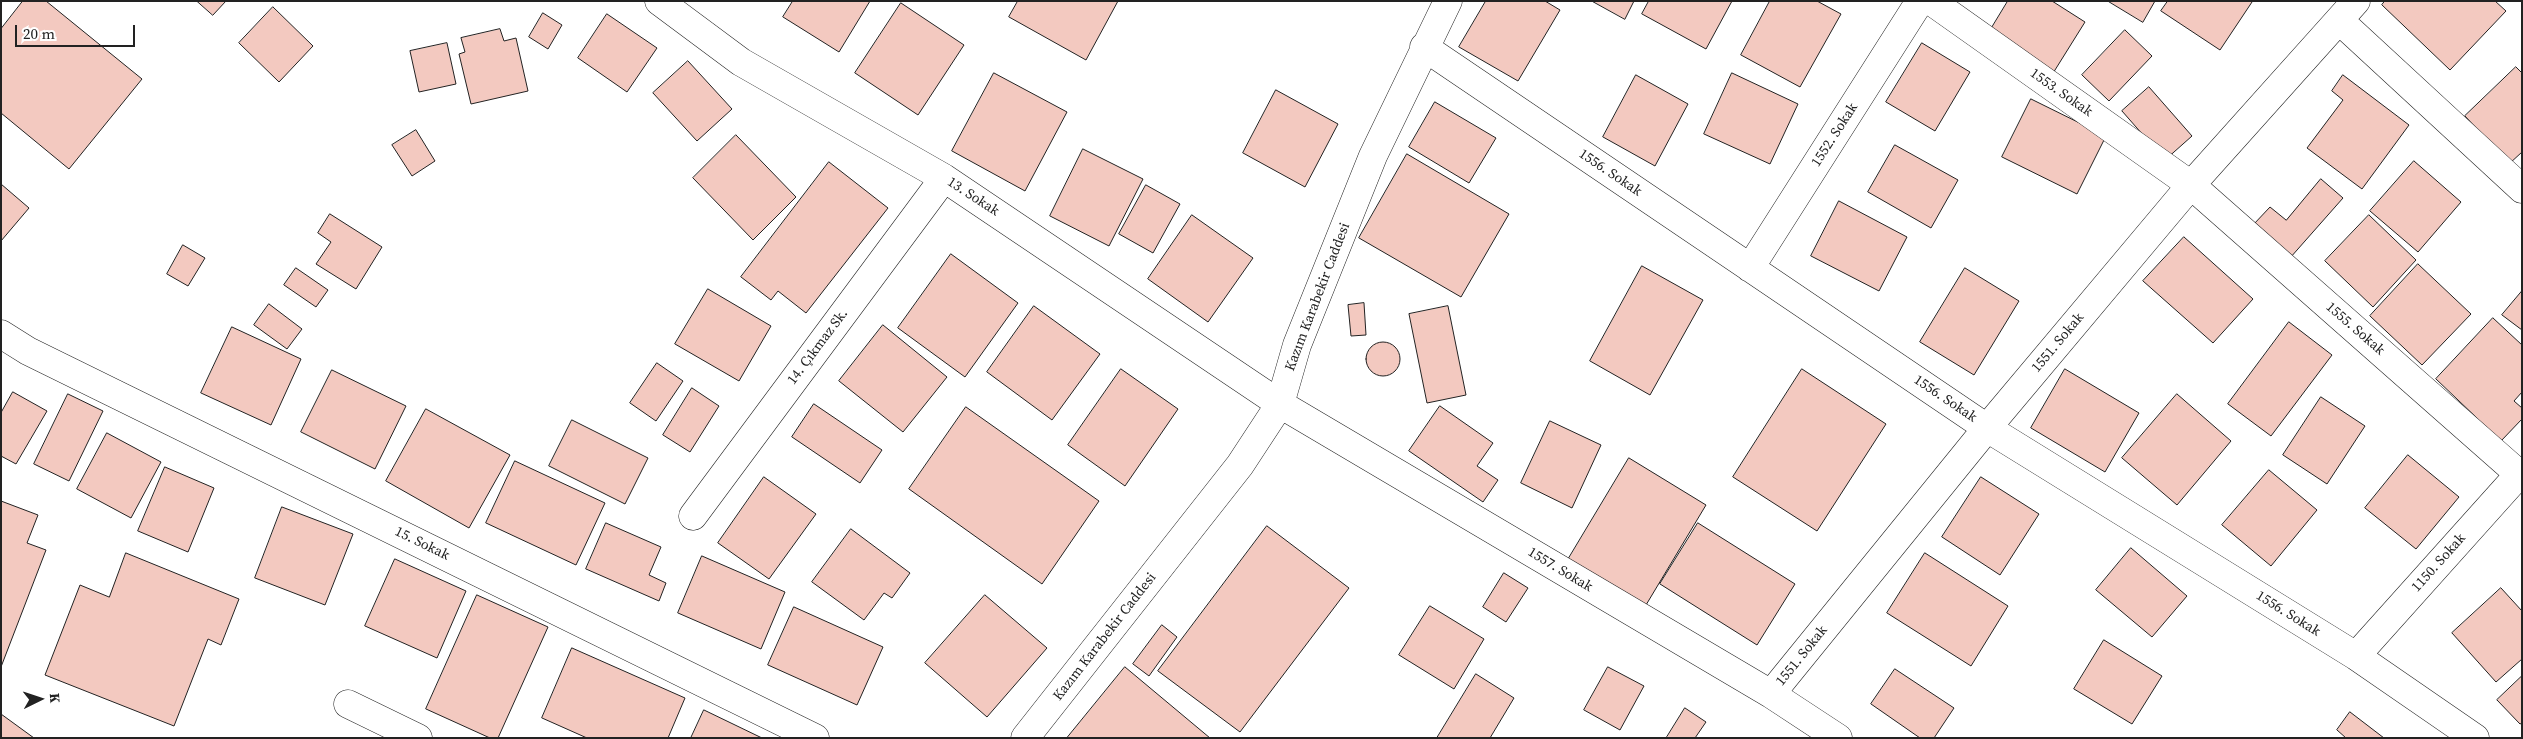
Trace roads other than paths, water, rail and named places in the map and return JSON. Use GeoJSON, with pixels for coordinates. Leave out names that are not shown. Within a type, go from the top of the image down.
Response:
{"type":"FeatureCollection","features":[{"type":"Feature","properties":{"kind":"street","name":"13. Sokak"},"geometry":{"type":"LineString","coordinates":[[659,1],[741,62],[944,178],[1280,404]]}},
{"type":"Feature","properties":{"kind":"street","name":"Kazım Karabekir Caddesi"},"geometry":{"type":"LineString","coordinates":[[1025,738],[1240,465],[1280,404],[1297,345],[1373,156],[1448,1]]}},
{"type":"Feature","properties":{"kind":"street","name":"1552. Sokak"},"geometry":{"type":"LineString","coordinates":[[1750,268],[1920,1]]}},
{"type":"Feature","properties":{"kind":"street","name":"1553. Sokak"},"geometry":{"type":"LineString","coordinates":[[1931,1],[2191,185]]}},
{"type":"Feature","properties":{"kind":"street","name":"1551. Sokak"},"geometry":{"type":"LineString","coordinates":[[1771,694],[1987,428],[2191,185],[2348,11]]}},
{"type":"Feature","properties":{"kind":"street"},"geometry":{"type":"LineString","coordinates":[[2348,11],[2522,189]]}},
{"type":"Feature","properties":{"kind":"street","name":"1556. Sokak"},"geometry":{"type":"LineString","coordinates":[[1424,48],[1987,428],[2356,656],[2475,738]]}},
{"type":"Feature","properties":{"kind":"street","name":"14. Çıkmaz Sk."},"geometry":{"type":"LineString","coordinates":[[693,516],[944,178]]}},
{"type":"Feature","properties":{"kind":"street","name":"1555. Sokak"},"geometry":{"type":"LineString","coordinates":[[2191,185],[2520,472]]}},
{"type":"Feature","properties":{"kind":"street","name":"15. Sokak"},"geometry":{"type":"LineString","coordinates":[[1,334],[28,351],[815,738]]}},
{"type":"Feature","properties":{"kind":"street","name":"1557. Sokak"},"geometry":{"type":"LineString","coordinates":[[1280,404],[1771,694],[1838,738]]}},
{"type":"Feature","properties":{"kind":"street","name":"1150. Sokak"},"geometry":{"type":"LineString","coordinates":[[2356,656],[2520,472]]}},
{"type":"Feature","properties":{"kind":"street"},"geometry":{"type":"LineString","coordinates":[[348,704],[418,738]]}}]}
